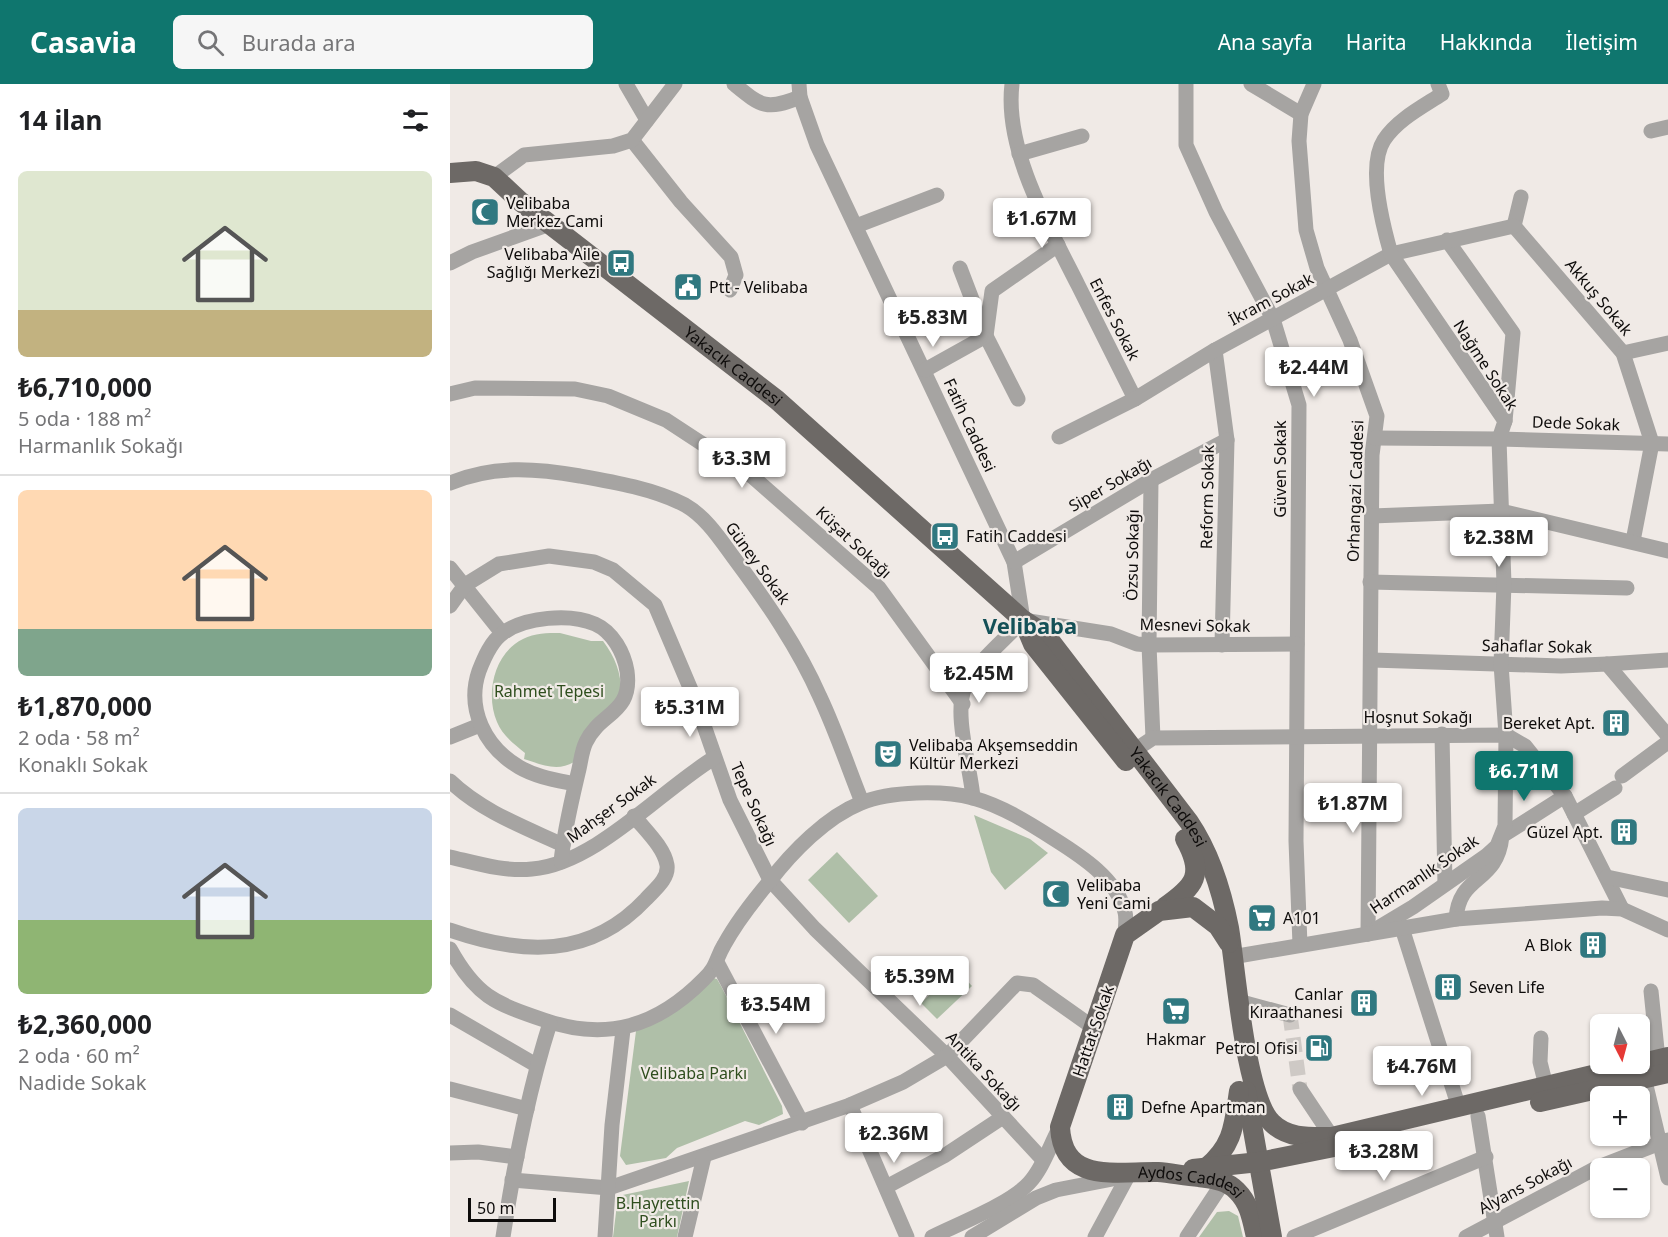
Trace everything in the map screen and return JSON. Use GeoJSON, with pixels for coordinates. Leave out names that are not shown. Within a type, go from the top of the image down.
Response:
{"type":"FeatureCollection","features":[{"type":"Feature","properties":{"kind":"main road","name":"Yakacık Caddesi"},"geometry":{"type":"LineString","coordinates":[[450,173],[476,171],[494,177],[550,224],[777,400],[1023,620],[1045,634],[1177,826],[1195,862],[1196,874],[1189,889],[1125,935]]}},
{"type":"Feature","properties":{"kind":"main road","name":"Yakacık Caddesi"},"geometry":{"type":"LineString","coordinates":[[1129,754],[1189,822],[1205,852],[1224,906],[1239,1006],[1243,1063],[1259,1162]]}},
{"type":"Feature","properties":{"kind":"main road"},"geometry":{"type":"LineString","coordinates":[[1159,911],[1193,906],[1218,926],[1232,953]]}},
{"type":"Feature","properties":{"kind":"main road","name":"Hattat Sokak"},"geometry":{"type":"LineString","coordinates":[[1060,1127],[1125,935]]}},
{"type":"Feature","properties":{"kind":"main road","name":"Yakacık Caddesi"},"geometry":{"type":"LineString","coordinates":[[1239,1006],[1257,1096],[1270,1122],[1282,1132],[1293,1135],[1332,1137],[1546,1086],[1665,1063]]}},
{"type":"Feature","properties":{"kind":"main road","name":"Yakacık Caddesi"},"geometry":{"type":"LineString","coordinates":[[1206,1168],[1222,1155],[1229,1139],[1234,1123],[1243,1063]]}},
{"type":"Feature","properties":{"kind":"main road"},"geometry":{"type":"LineString","coordinates":[[1158,1172],[1259,1162],[1478,1116],[1644,1077],[1665,1063]]}},
{"type":"Feature","properties":{"kind":"main road"},"geometry":{"type":"LineString","coordinates":[[1060,1127],[1065,1151],[1076,1164],[1095,1171],[1130,1174]]}},
{"type":"Feature","properties":{"kind":"main road","name":"Aydos Caddesi"},"geometry":{"type":"LineString","coordinates":[[1259,1162],[1272,1237]]}},
{"type":"Feature","properties":{"kind":"main road","name":"Aydos Caddesi"},"geometry":{"type":"LineString","coordinates":[[1130,1174],[1158,1172],[1224,1181],[1236,1189],[1248,1204],[1256,1237]]}},
{"type":"Feature","properties":{"kind":"street"},"geometry":{"type":"LineString","coordinates":[[626,84],[647,120]]}},
{"type":"Feature","properties":{"kind":"street"},"geometry":{"type":"LineString","coordinates":[[494,177],[524,155],[613,146],[632,140],[675,84]]}},
{"type":"Feature","properties":{"kind":"street"},"geometry":{"type":"LineString","coordinates":[[734,84],[752,100],[766,106],[780,106],[800,91]]}},
{"type":"Feature","properties":{"kind":"street","name":"Enfes Sokak"},"geometry":{"type":"LineString","coordinates":[[1012,84],[1011,95],[1019,154],[1058,245],[1135,399]]}},
{"type":"Feature","properties":{"kind":"street","name":"Güven Sokak"},"geometry":{"type":"LineString","coordinates":[[1186,84],[1186,145],[1216,212],[1273,320],[1299,405],[1296,735],[1300,945]]}},
{"type":"Feature","properties":{"kind":"street"},"geometry":{"type":"LineString","coordinates":[[1251,84],[1301,114]]}},
{"type":"Feature","properties":{"kind":"street","name":"Orhangazi Caddesi"},"geometry":{"type":"LineString","coordinates":[[1314,84],[1301,114],[1300,170],[1306,230],[1317,268],[1350,340],[1377,416],[1372,455],[1368,934]]}},
{"type":"Feature","properties":{"kind":"street","name":"Nağme Sokak"},"geometry":{"type":"LineString","coordinates":[[1440,89],[1399,123],[1383,141],[1378,155],[1378,188],[1384,227],[1392,254],[1505,421],[1499,439],[1504,584],[1501,664],[1506,735]]}},
{"type":"Feature","properties":{"kind":"street","name":"Fatih Caddesi"},"geometry":{"type":"LineString","coordinates":[[800,91],[817,145],[1014,562],[1023,620]]}},
{"type":"Feature","properties":{"kind":"street"},"geometry":{"type":"LineString","coordinates":[[1651,131],[1668,127]]}},
{"type":"Feature","properties":{"kind":"street"},"geometry":{"type":"LineString","coordinates":[[1019,154],[1082,136]]}},
{"type":"Feature","properties":{"kind":"street"},"geometry":{"type":"LineString","coordinates":[[632,140],[681,202],[731,257],[736,275],[730,290]]}},
{"type":"Feature","properties":{"kind":"street"},"geometry":{"type":"LineString","coordinates":[[856,226],[938,195]]}},
{"type":"Feature","properties":{"kind":"street"},"geometry":{"type":"LineString","coordinates":[[1514,226],[1521,197]]}},
{"type":"Feature","properties":{"kind":"street"},"geometry":{"type":"LineString","coordinates":[[450,263],[490,252],[550,224]]}},
{"type":"Feature","properties":{"kind":"street","name":"İkram Sokak"},"geometry":{"type":"LineString","coordinates":[[1059,438],[1135,399],[1215,350],[1392,254],[1514,226]]}},
{"type":"Feature","properties":{"kind":"street","name":"Akkuş Sokak"},"geometry":{"type":"LineString","coordinates":[[1514,226],[1569,287],[1623,353],[1652,443],[1633,542]]}},
{"type":"Feature","properties":{"kind":"street"},"geometry":{"type":"LineString","coordinates":[[1447,240],[1513,333],[1505,421]]}},
{"type":"Feature","properties":{"kind":"street"},"geometry":{"type":"LineString","coordinates":[[986,336],[992,291],[1058,245]]}},
{"type":"Feature","properties":{"kind":"street"},"geometry":{"type":"LineString","coordinates":[[960,268],[986,336],[1018,399]]}},
{"type":"Feature","properties":{"kind":"street"},"geometry":{"type":"LineString","coordinates":[[925,370],[986,336]]}},
{"type":"Feature","properties":{"kind":"street"},"geometry":{"type":"LineString","coordinates":[[1623,353],[1668,343]]}},
{"type":"Feature","properties":{"kind":"street","name":"Reform Sokak"},"geometry":{"type":"LineString","coordinates":[[1215,350],[1227,440],[1222,645]]}},
{"type":"Feature","properties":{"kind":"street","name":"Küşat Sokağı"},"geometry":{"type":"LineString","coordinates":[[452,395],[515,387],[575,389],[608,396],[666,420],[753,477],[879,588],[963,704]]}},
{"type":"Feature","properties":{"kind":"street","name":"Dede Sokak"},"geometry":{"type":"LineString","coordinates":[[1375,438],[1668,444]]}},
{"type":"Feature","properties":{"kind":"street","name":"Siper Sokağı"},"geometry":{"type":"LineString","coordinates":[[1014,562],[1151,480],[1227,440]]}},
{"type":"Feature","properties":{"kind":"street","name":"Güney Sokak"},"geometry":{"type":"LineString","coordinates":[[450,483],[484,473],[527,469],[601,479],[665,496],[687,506],[717,534],[756,586],[792,643],[820,695],[862,802]]}},
{"type":"Feature","properties":{"kind":"street","name":"Özsu Sokağı"},"geometry":{"type":"LineString","coordinates":[[1151,480],[1149,645],[1153,738]]}},
{"type":"Feature","properties":{"kind":"street"},"geometry":{"type":"LineString","coordinates":[[1372,516],[1502,511],[1668,551]]}},
{"type":"Feature","properties":{"kind":"street","name":"Tepe Sokağı"},"geometry":{"type":"LineString","coordinates":[[465,585],[499,564],[549,556],[594,562],[613,570],[655,605],[664,621],[741,825],[770,880]]}},
{"type":"Feature","properties":{"kind":"street"},"geometry":{"type":"LineString","coordinates":[[450,568],[502,633]]}},
{"type":"Feature","properties":{"kind":"street"},"geometry":{"type":"LineString","coordinates":[[1370,582],[1627,588]]}},
{"type":"Feature","properties":{"kind":"street"},"geometry":{"type":"LineString","coordinates":[[450,606],[465,585]]}},
{"type":"Feature","properties":{"kind":"street"},"geometry":{"type":"LineString","coordinates":[[561,862],[575,784],[586,741],[624,701],[628,687],[621,652],[611,636],[595,624],[547,619],[522,623],[502,633],[487,652],[474,690],[480,725],[502,756],[520,768],[538,776],[575,784]]}},
{"type":"Feature","properties":{"kind":"street"},"geometry":{"type":"LineString","coordinates":[[973,798],[965,747],[964,689],[976,669],[1023,620]]}},
{"type":"Feature","properties":{"kind":"street","name":"Mesnevi Sokak"},"geometry":{"type":"LineString","coordinates":[[1023,620],[1111,634],[1137,644],[1297,644]]}},
{"type":"Feature","properties":{"kind":"street","name":"Sahaflar Sokak"},"geometry":{"type":"LineString","coordinates":[[1371,660],[1607,664],[1668,736]]}},
{"type":"Feature","properties":{"kind":"street"},"geometry":{"type":"LineString","coordinates":[[1607,664],[1668,660]]}},
{"type":"Feature","properties":{"kind":"street"},"geometry":{"type":"LineString","coordinates":[[450,737],[480,725]]}},
{"type":"Feature","properties":{"kind":"street"},"geometry":{"type":"LineString","coordinates":[[1442,734],[1448,882],[1473,884]]}},
{"type":"Feature","properties":{"kind":"street"},"geometry":{"type":"LineString","coordinates":[[1506,735],[1525,746],[1564,796],[1622,909]]}},
{"type":"Feature","properties":{"kind":"street","name":"Hoşnut Sokağı"},"geometry":{"type":"LineString","coordinates":[[1153,738],[1506,735]]}},
{"type":"Feature","properties":{"kind":"street","name":"Harmanlık Sokak"},"geometry":{"type":"LineString","coordinates":[[1368,934],[1486,856],[1502,836],[1505,826],[1506,735]]}},
{"type":"Feature","properties":{"kind":"street"},"geometry":{"type":"LineString","coordinates":[[1129,754],[1153,738]]}},
{"type":"Feature","properties":{"kind":"street"},"geometry":{"type":"LineString","coordinates":[[1574,814],[1668,742]]}},
{"type":"Feature","properties":{"kind":"street","name":"Mahşer Sokak"},"geometry":{"type":"LineString","coordinates":[[450,857],[512,869],[547,867],[561,862],[595,845],[691,772],[714,758]]}},
{"type":"Feature","properties":{"kind":"street"},"geometry":{"type":"LineString","coordinates":[[450,781],[474,800],[509,820],[563,845]]}},
{"type":"Feature","properties":{"kind":"street"},"geometry":{"type":"LineString","coordinates":[[450,949],[480,992],[504,1006],[550,1023],[623,1030],[651,1019],[671,1007],[705,979],[718,964],[723,946],[770,880],[838,815],[862,802],[916,793],[973,798],[1008,812],[1046,834],[1103,876],[1115,890],[1126,913],[1125,935]]}},
{"type":"Feature","properties":{"kind":"street"},"geometry":{"type":"LineString","coordinates":[[1456,919],[1461,895],[1497,860],[1502,836],[1564,796]]}},
{"type":"Feature","properties":{"kind":"street"},"geometry":{"type":"LineString","coordinates":[[450,930],[506,944],[545,949],[605,932],[638,907],[662,881],[668,868],[665,857],[634,816]]}},
{"type":"Feature","properties":{"kind":"street"},"geometry":{"type":"LineString","coordinates":[[1607,877],[1668,890]]}},
{"type":"Feature","properties":{"kind":"street","name":"Antika Sokağı"},"geometry":{"type":"LineString","coordinates":[[770,880],[815,929],[947,1056],[1043,1160]]}},
{"type":"Feature","properties":{"kind":"street"},"geometry":{"type":"LineString","coordinates":[[1232,953],[1300,945],[1456,919],[1622,909],[1668,930]]}},
{"type":"Feature","properties":{"kind":"street"},"geometry":{"type":"LineString","coordinates":[[1402,928],[1459,1108]]}},
{"type":"Feature","properties":{"kind":"street"},"geometry":{"type":"LineString","coordinates":[[718,964],[802,1124]]}},
{"type":"Feature","properties":{"kind":"street"},"geometry":{"type":"LineString","coordinates":[[512,1180],[609,1188],[802,1124],[903,1082],[947,1056],[1017,982],[1033,985],[1094,1028]]}},
{"type":"Feature","properties":{"kind":"street"},"geometry":{"type":"LineString","coordinates":[[1651,991],[1665,1063]]}},
{"type":"Feature","properties":{"kind":"street"},"geometry":{"type":"LineString","coordinates":[[1239,1006],[1290,1015]]}},
{"type":"Feature","properties":{"kind":"street"},"geometry":{"type":"LineString","coordinates":[[450,1015],[536,1065]]}},
{"type":"Feature","properties":{"kind":"street"},"geometry":{"type":"LineString","coordinates":[[503,1237],[512,1180],[536,1065],[550,1023]]}},
{"type":"Feature","properties":{"kind":"street"},"geometry":{"type":"LineString","coordinates":[[605,1237],[612,1125],[623,1030]]}},
{"type":"Feature","properties":{"kind":"street"},"geometry":{"type":"LineString","coordinates":[[1541,1038],[1540,1062],[1546,1086]]}},
{"type":"Feature","properties":{"kind":"street"},"geometry":{"type":"LineString","coordinates":[[1644,1077],[1663,1142],[1668,1178]]}},
{"type":"Feature","properties":{"kind":"street"},"geometry":{"type":"LineString","coordinates":[[450,1089],[528,1109]]}},
{"type":"Feature","properties":{"kind":"street"},"geometry":{"type":"LineString","coordinates":[[1299,1089],[1332,1137]]}},
{"type":"Feature","properties":{"kind":"street"},"geometry":{"type":"LineString","coordinates":[[850,1105],[907,1237]]}},
{"type":"Feature","properties":{"kind":"street"},"geometry":{"type":"LineString","coordinates":[[1478,1116],[1496,1230]]}},
{"type":"Feature","properties":{"kind":"street"},"geometry":{"type":"LineString","coordinates":[[886,1187],[944,1155],[1003,1117]]}},
{"type":"Feature","properties":{"kind":"street"},"geometry":{"type":"LineString","coordinates":[[932,1237],[1012,1196],[1028,1185],[1060,1127]]}},
{"type":"Feature","properties":{"kind":"street","name":"Alyans Sokağı"},"geometry":{"type":"LineString","coordinates":[[1466,1237],[1496,1230],[1596,1167],[1663,1142]]}},
{"type":"Feature","properties":{"kind":"street"},"geometry":{"type":"LineString","coordinates":[[450,1153],[478,1152],[517,1157]]}},
{"type":"Feature","properties":{"kind":"street"},"geometry":{"type":"LineString","coordinates":[[685,1237],[704,1157]]}},
{"type":"Feature","properties":{"kind":"street"},"geometry":{"type":"LineString","coordinates":[[1294,1237],[1486,1157]]}},
{"type":"Feature","properties":{"kind":"street"},"geometry":{"type":"LineString","coordinates":[[972,1237],[990,1232],[1036,1198],[1056,1190],[1113,1180],[1130,1174]]}},
{"type":"Feature","properties":{"kind":"street"},"geometry":{"type":"LineString","coordinates":[[1095,1237],[1130,1174]]}},
{"type":"Feature","properties":{"kind":"street"},"geometry":{"type":"LineString","coordinates":[[1186,1237],[1224,1181]]}},
{"type":"Feature","properties":{"kind":"green space","name":"Rahmet Tepesi"},"geometry":{"type":"Polygon","coordinates":[[[560,633],[591,641],[603,641],[617,667],[621,697],[577,760],[557,767],[524,759],[525,753],[499,727],[493,711],[492,687],[499,664],[513,645],[532,636],[560,633]]]}},
{"type":"Feature","properties":{"kind":"green space"},"geometry":{"type":"Polygon","coordinates":[[[974,815],[1030,839],[1048,853],[1005,890],[991,872],[974,815]]]}},
{"type":"Feature","properties":{"kind":"green space"},"geometry":{"type":"Polygon","coordinates":[[[837,852],[878,896],[849,923],[808,880],[837,852]]]}},
{"type":"Feature","properties":{"kind":"green space"},"geometry":{"type":"Polygon","coordinates":[[[956,969],[972,986],[937,1019],[921,1003],[956,969]]]}},
{"type":"Feature","properties":{"kind":"green space","name":"Velibaba Parkı"},"geometry":{"type":"Polygon","coordinates":[[[713,978],[717,979],[721,986],[782,1106],[783,1114],[759,1125],[745,1121],[677,1148],[666,1158],[626,1165],[620,1156],[636,1031],[713,978]]]}},
{"type":"Feature","properties":{"kind":"green space","name":"B.Hayrettin Parkı"},"geometry":{"type":"Polygon","coordinates":[[[689,1181],[677,1237],[613,1237],[618,1196],[689,1181]]]}},
{"type":"Feature","properties":{"kind":"green space"},"geometry":{"type":"Polygon","coordinates":[[[1229,1211],[1238,1216],[1243,1237],[1199,1237],[1217,1212],[1229,1211]]]}},
{"type":"Feature","properties":{"kind":"tunnel"},"geometry":{"type":"LineString","coordinates":[[1290,1015],[1300,1089]]}},
{"type":"Feature","properties":{"kind":"place","name":"Velibaba Merkez Cami"},"geometry":{"type":"Point","coordinates":[485,212]}},
{"type":"Feature","properties":{"kind":"place","name":"Velibaba Aile Sağlığı Merkezi"},"geometry":{"type":"Point","coordinates":[621,263]}},
{"type":"Feature","properties":{"kind":"place","name":"Ptt - Velibaba"},"geometry":{"type":"Point","coordinates":[688,287]}},
{"type":"Feature","properties":{"kind":"place","name":"Fati̇h Caddesi̇"},"geometry":{"type":"Point","coordinates":[945,536]}},
{"type":"Feature","properties":{"kind":"place","name":"Bereket Apt."},"geometry":{"type":"Point","coordinates":[1616,723]}},
{"type":"Feature","properties":{"kind":"place","name":"Velibaba Akşemseddin Kültür Merkezi"},"geometry":{"type":"Point","coordinates":[888,754]}},
{"type":"Feature","properties":{"kind":"place","name":"Güzel Apt."},"geometry":{"type":"Point","coordinates":[1624,832]}},
{"type":"Feature","properties":{"kind":"place","name":"Velibaba Yeni Cami"},"geometry":{"type":"Point","coordinates":[1056,894]}},
{"type":"Feature","properties":{"kind":"place","name":"A101"},"geometry":{"type":"Point","coordinates":[1262,918]}},
{"type":"Feature","properties":{"kind":"place","name":"A Blok"},"geometry":{"type":"Point","coordinates":[1593,945]}},
{"type":"Feature","properties":{"kind":"place","name":"Seven Life"},"geometry":{"type":"Point","coordinates":[1448,987]}},
{"type":"Feature","properties":{"kind":"place","name":"Canlar Kıraathanesi"},"geometry":{"type":"Point","coordinates":[1364,1003]}},
{"type":"Feature","properties":{"kind":"place","name":"Hakmar"},"geometry":{"type":"Point","coordinates":[1176,1011]}},
{"type":"Feature","properties":{"kind":"place","name":"Petrol Ofisi"},"geometry":{"type":"Point","coordinates":[1319,1048]}},
{"type":"Feature","properties":{"kind":"place","name":"Defne Apartman"},"geometry":{"type":"Point","coordinates":[1120,1107]}},
{"type":"Feature","properties":{"kind":"district","name":"Velibaba"},"geometry":{"type":"Point","coordinates":[1030,625]}}]}
